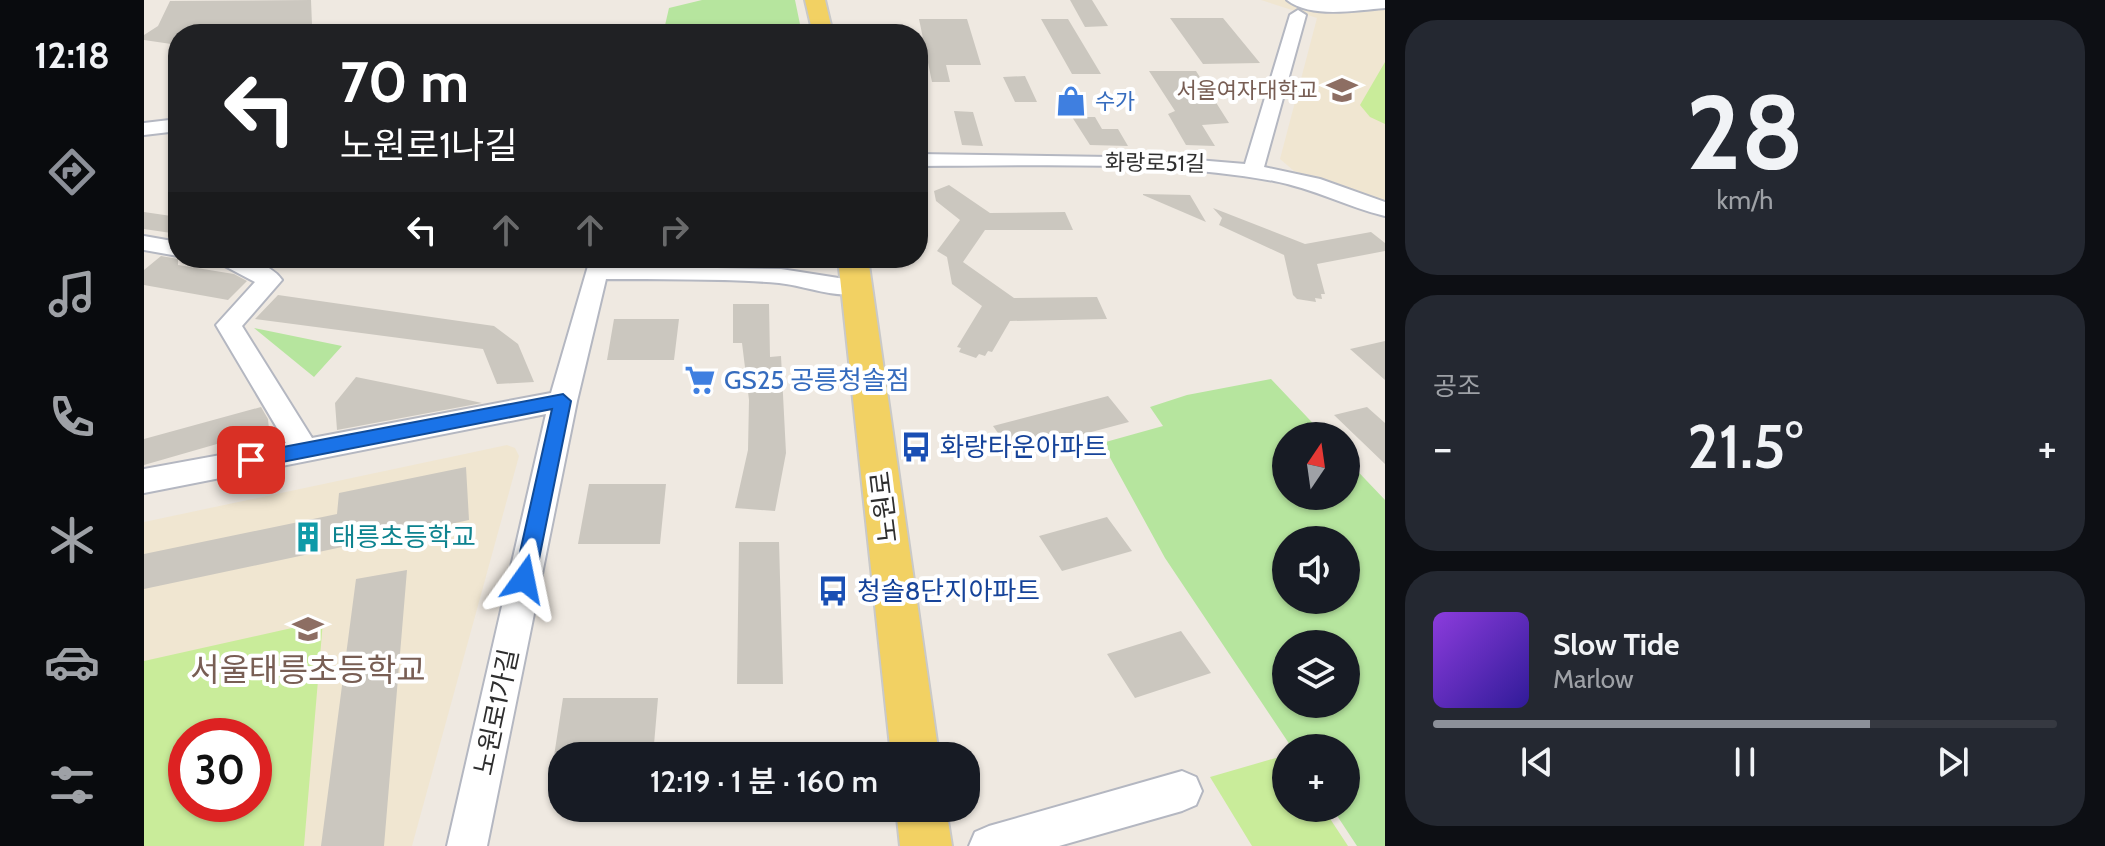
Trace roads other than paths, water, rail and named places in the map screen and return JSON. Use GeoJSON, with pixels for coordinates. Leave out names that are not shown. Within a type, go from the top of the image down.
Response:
{"type":"FeatureCollection","features":[{"type":"Feature","properties":{"kind":"main road"},"geometry":{"type":"LineString","coordinates":[[815,0],[821,24]]}},
{"type":"Feature","properties":{"kind":"main road","name":"노원로"},"geometry":{"type":"LineString","coordinates":[[854,272],[913,742]]}},
{"type":"Feature","properties":{"kind":"main road"},"geometry":{"type":"LineString","coordinates":[[923,822],[926,846]]}},
{"type":"Feature","properties":{"kind":"street"},"geometry":{"type":"LineString","coordinates":[[1253,169],[1296,7],[1345,8],[1385,3]]}},
{"type":"Feature","properties":{"kind":"street"},"geometry":{"type":"LineString","coordinates":[[144,129],[168,126]]}},
{"type":"Feature","properties":{"kind":"street","name":"화랑로51길"},"geometry":{"type":"LineString","coordinates":[[928,160],[1183,163],[1253,169],[1348,193],[1385,210]]}},
{"type":"Feature","properties":{"kind":"street"},"geometry":{"type":"LineString","coordinates":[[144,243],[168,247]]}},
{"type":"Feature","properties":{"kind":"street"},"geometry":{"type":"LineString","coordinates":[[247,268],[270,280],[229,325],[305,450]]}},
{"type":"Feature","properties":{"kind":"street","name":"노원로1가길"},"geometry":{"type":"LineString","coordinates":[[467,846],[563,401],[596,271],[781,276],[829,286],[854,272]]}},
{"type":"Feature","properties":{"kind":"street"},"geometry":{"type":"LineString","coordinates":[[144,481],[563,401]]}},
{"type":"Feature","properties":{"kind":"street"},"geometry":{"type":"LineString","coordinates":[[989,846],[1182,791]]}},
{"type":"Feature","properties":{"kind":"place","name":"서울여자대학교"},"geometry":{"type":"Point","coordinates":[1342,90]}},
{"type":"Feature","properties":{"kind":"place","name":"수가"},"geometry":{"type":"Point","coordinates":[1071,101]}},
{"type":"Feature","properties":{"kind":"place","name":"GS25 공릉청솔점"},"geometry":{"type":"Point","coordinates":[700,380]}},
{"type":"Feature","properties":{"kind":"place","name":"화랑타운아파트"},"geometry":{"type":"Point","coordinates":[916,447]}},
{"type":"Feature","properties":{"kind":"place","name":"태릉초등학교"},"geometry":{"type":"Point","coordinates":[308,537]}},
{"type":"Feature","properties":{"kind":"place","name":"청솔8단지아파트"},"geometry":{"type":"Point","coordinates":[833,591]}},
{"type":"Feature","properties":{"kind":"place","name":"서울태릉초등학교"},"geometry":{"type":"Point","coordinates":[308,629]}}]}
